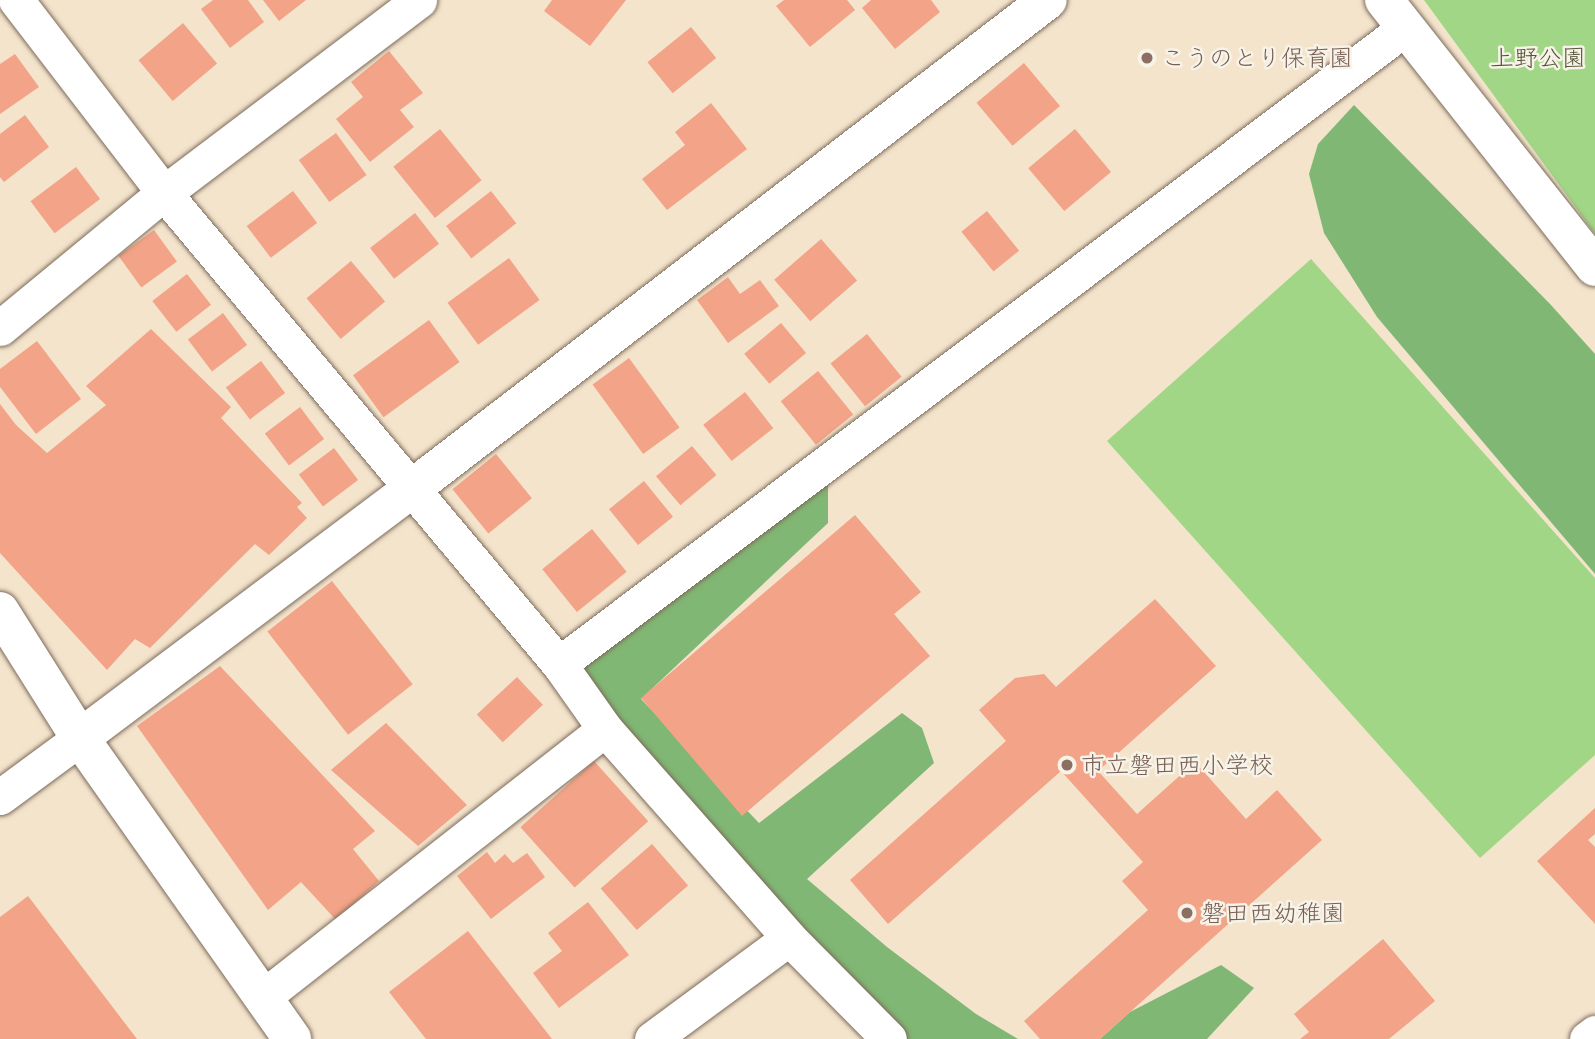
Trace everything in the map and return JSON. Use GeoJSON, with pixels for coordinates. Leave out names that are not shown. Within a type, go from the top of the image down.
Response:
{"type":"FeatureCollection","features":[{"type":"Feature","properties":{"kind":"street"},"geometry":{"type":"LineString","coordinates":[[16,0],[164,193],[410,490],[559,664],[605,729],[789,938],[889,1039]]}},
{"type":"Feature","properties":{"kind":"street"},"geometry":{"type":"LineString","coordinates":[[0,328],[164,193],[419,0]]}},
{"type":"Feature","properties":{"kind":"street"},"geometry":{"type":"LineString","coordinates":[[0,797],[410,490],[1048,0]]}},
{"type":"Feature","properties":{"kind":"street"},"geometry":{"type":"LineString","coordinates":[[559,664],[1394,14],[1595,267]]}},
{"type":"Feature","properties":{"kind":"street"},"geometry":{"type":"LineString","coordinates":[[0,611],[80,738],[292,1039]]}},
{"type":"Feature","properties":{"kind":"street"},"geometry":{"type":"LineString","coordinates":[[263,997],[605,729]]}},
{"type":"Feature","properties":{"kind":"street"},"geometry":{"type":"LineString","coordinates":[[652,1039],[789,938]]}},
{"type":"Feature","properties":{"kind":"street"},"geometry":{"type":"LineString","coordinates":[[1587,1039],[1595,1032]]}},
{"type":"Feature","properties":{"kind":"green space","name":"上野公園"},"geometry":{"type":"Polygon","coordinates":[[[1424,0],[1595,0],[1595,234],[1424,0]]]}},
{"type":"Feature","properties":{"kind":"green space"},"geometry":{"type":"Polygon","coordinates":[[[1354,105],[1551,305],[1595,354],[1595,574],[1377,317],[1324,233],[1309,174],[1318,144],[1354,105]]]}},
{"type":"Feature","properties":{"kind":"green space"},"geometry":{"type":"Polygon","coordinates":[[[1311,259],[1595,578],[1595,755],[1480,858],[1107,441],[1311,259]]]}},
{"type":"Feature","properties":{"kind":"green space"},"geometry":{"type":"Polygon","coordinates":[[[828,462],[828,523],[641,699],[759,823],[902,713],[922,728],[934,763],[807,879],[887,947],[976,1014],[1018,1039],[894,1039],[573,668],[828,462]]]}},
{"type":"Feature","properties":{"kind":"green space"},"geometry":{"type":"Polygon","coordinates":[[[1221,965],[1254,988],[1207,1039],[1100,1039],[1130,1012],[1221,965]]]}},
{"type":"Feature","properties":{"kind":"building"},"geometry":{"type":"Polygon","coordinates":[[[213,0],[248,0],[264,22],[230,48],[201,9],[213,0]]]}},
{"type":"Feature","properties":{"kind":"building"},"geometry":{"type":"Polygon","coordinates":[[[263,0],[306,0],[279,21],[263,0]]]}},
{"type":"Feature","properties":{"kind":"building"},"geometry":{"type":"Polygon","coordinates":[[[552,0],[626,0],[590,46],[544,11],[552,0]]]}},
{"type":"Feature","properties":{"kind":"building"},"geometry":{"type":"Polygon","coordinates":[[[784,0],[847,0],[855,10],[810,47],[776,6],[784,0]]]}},
{"type":"Feature","properties":{"kind":"building"},"geometry":{"type":"Polygon","coordinates":[[[871,0],[931,0],[940,12],[895,49],[862,8],[871,0]]]}},
{"type":"Feature","properties":{"kind":"building"},"geometry":{"type":"Polygon","coordinates":[[[183,23],[217,64],[173,101],[139,60],[183,23]]]}},
{"type":"Feature","properties":{"kind":"building"},"geometry":{"type":"Polygon","coordinates":[[[691,27],[716,58],[673,93],[647,62],[691,27]]]}},
{"type":"Feature","properties":{"kind":"building"},"geometry":{"type":"Polygon","coordinates":[[[389,51],[423,93],[400,110],[414,127],[370,162],[336,119],[363,97],[351,82],[389,51]]]}},
{"type":"Feature","properties":{"kind":"building"},"geometry":{"type":"Polygon","coordinates":[[[15,54],[39,87],[0,114],[0,64],[15,54]]]}},
{"type":"Feature","properties":{"kind":"building"},"geometry":{"type":"Polygon","coordinates":[[[1024,63],[1060,106],[1013,146],[977,103],[1024,63]]]}},
{"type":"Feature","properties":{"kind":"building"},"geometry":{"type":"Polygon","coordinates":[[[711,103],[747,149],[667,210],[642,179],[685,145],[675,132],[711,103]]]}},
{"type":"Feature","properties":{"kind":"building"},"geometry":{"type":"Polygon","coordinates":[[[25,115],[49,147],[4,182],[0,177],[0,134],[25,115]]]}},
{"type":"Feature","properties":{"kind":"building"},"geometry":{"type":"Polygon","coordinates":[[[440,129],[482,180],[435,218],[393,167],[440,129]]]}},
{"type":"Feature","properties":{"kind":"building"},"geometry":{"type":"Polygon","coordinates":[[[1075,129],[1111,172],[1064,211],[1028,168],[1075,129]]]}},
{"type":"Feature","properties":{"kind":"building"},"geometry":{"type":"Polygon","coordinates":[[[336,133],[367,175],[329,202],[299,160],[336,133]]]}},
{"type":"Feature","properties":{"kind":"building"},"geometry":{"type":"Polygon","coordinates":[[[76,167],[100,199],[55,233],[30,201],[76,167]]]}},
{"type":"Feature","properties":{"kind":"building"},"geometry":{"type":"Polygon","coordinates":[[[293,191],[317,223],[271,258],[247,226],[293,191]]]}},
{"type":"Feature","properties":{"kind":"building"},"geometry":{"type":"Polygon","coordinates":[[[491,191],[516,223],[471,258],[446,226],[491,191]]]}},
{"type":"Feature","properties":{"kind":"building"},"geometry":{"type":"Polygon","coordinates":[[[987,211],[1019,251],[993,271],[961,232],[987,211]]]}},
{"type":"Feature","properties":{"kind":"building"},"geometry":{"type":"Polygon","coordinates":[[[415,213],[439,244],[394,279],[370,248],[415,213]]]}},
{"type":"Feature","properties":{"kind":"building"},"geometry":{"type":"Polygon","coordinates":[[[154,230],[177,262],[141,287],[118,256],[154,230]]]}},
{"type":"Feature","properties":{"kind":"building"},"geometry":{"type":"Polygon","coordinates":[[[821,239],[857,281],[810,321],[774,280],[821,239]]]}},
{"type":"Feature","properties":{"kind":"building"},"geometry":{"type":"Polygon","coordinates":[[[509,258],[540,300],[478,345],[448,303],[509,258]]]}},
{"type":"Feature","properties":{"kind":"building"},"geometry":{"type":"Polygon","coordinates":[[[351,261],[385,302],[341,339],[307,298],[351,261]]]}},
{"type":"Feature","properties":{"kind":"building"},"geometry":{"type":"Polygon","coordinates":[[[187,274],[211,305],[176,332],[152,301],[187,274]]]}},
{"type":"Feature","properties":{"kind":"building"},"geometry":{"type":"Polygon","coordinates":[[[728,277],[740,294],[760,280],[779,306],[728,343],[697,300],[728,277]]]}},
{"type":"Feature","properties":{"kind":"building"},"geometry":{"type":"Polygon","coordinates":[[[223,313],[247,345],[212,371],[188,339],[223,313]]]}},
{"type":"Feature","properties":{"kind":"building"},"geometry":{"type":"Polygon","coordinates":[[[429,320],[460,362],[384,417],[353,375],[429,320]]]}},
{"type":"Feature","properties":{"kind":"building"},"geometry":{"type":"Polygon","coordinates":[[[781,323],[806,353],[769,384],[744,354],[781,323]]]}},
{"type":"Feature","properties":{"kind":"building"},"geometry":{"type":"Polygon","coordinates":[[[151,329],[231,407],[221,418],[302,503],[297,507],[307,518],[269,555],[255,544],[150,648],[135,639],[107,670],[0,553],[0,404],[16,425],[47,453],[106,405],[86,386],[151,329]]]}},
{"type":"Feature","properties":{"kind":"building"},"geometry":{"type":"Polygon","coordinates":[[[867,334],[902,377],[865,406],[830,364],[867,334]]]}},
{"type":"Feature","properties":{"kind":"building"},"geometry":{"type":"Polygon","coordinates":[[[37,341],[81,399],[36,434],[0,387],[0,369],[37,341]]]}},
{"type":"Feature","properties":{"kind":"building"},"geometry":{"type":"Polygon","coordinates":[[[629,358],[680,428],[643,454],[593,384],[629,358]]]}},
{"type":"Feature","properties":{"kind":"building"},"geometry":{"type":"Polygon","coordinates":[[[261,361],[285,393],[250,419],[226,387],[261,361]]]}},
{"type":"Feature","properties":{"kind":"building"},"geometry":{"type":"Polygon","coordinates":[[[818,371],[853,415],[816,445],[781,401],[818,371]]]}},
{"type":"Feature","properties":{"kind":"building"},"geometry":{"type":"Polygon","coordinates":[[[745,392],[773,428],[732,461],[703,425],[745,392]]]}},
{"type":"Feature","properties":{"kind":"building"},"geometry":{"type":"Polygon","coordinates":[[[300,407],[324,439],[289,465],[265,433],[300,407]]]}},
{"type":"Feature","properties":{"kind":"building"},"geometry":{"type":"Polygon","coordinates":[[[692,446],[716,475],[680,505],[656,476],[692,446]]]}},
{"type":"Feature","properties":{"kind":"building"},"geometry":{"type":"Polygon","coordinates":[[[334,448],[358,480],[323,506],[299,474],[334,448]]]}},
{"type":"Feature","properties":{"kind":"building"},"geometry":{"type":"Polygon","coordinates":[[[496,454],[532,498],[488,534],[452,489],[496,454]]]}},
{"type":"Feature","properties":{"kind":"building"},"geometry":{"type":"Polygon","coordinates":[[[644,481],[673,517],[638,545],[609,509],[644,481]]]}},
{"type":"Feature","properties":{"kind":"building"},"geometry":{"type":"Polygon","coordinates":[[[855,515],[921,592],[894,614],[930,656],[742,816],[641,698],[855,515]]]}},
{"type":"Feature","properties":{"kind":"building"},"geometry":{"type":"Polygon","coordinates":[[[592,529],[627,572],[577,612],[542,569],[592,529]]]}},
{"type":"Feature","properties":{"kind":"building"},"geometry":{"type":"Polygon","coordinates":[[[332,581],[413,684],[348,735],[267,631],[332,581]]]}},
{"type":"Feature","properties":{"kind":"building"},"geometry":{"type":"Polygon","coordinates":[[[1155,599],[1216,666],[1098,771],[1137,814],[1195,762],[1246,819],[1277,790],[1322,840],[1100,1039],[1040,1039],[1024,1021],[1148,910],[1122,881],[1143,862],[1061,771],[888,924],[850,880],[1006,741],[979,710],[1015,678],[1044,674],[1056,687],[1155,599]]]}},
{"type":"Feature","properties":{"kind":"building"},"geometry":{"type":"Polygon","coordinates":[[[220,666],[375,831],[353,849],[379,881],[336,920],[301,882],[268,910],[137,726],[220,666]]]}},
{"type":"Feature","properties":{"kind":"building"},"geometry":{"type":"Polygon","coordinates":[[[517,677],[543,705],[503,742],[477,715],[517,677]]]}},
{"type":"Feature","properties":{"kind":"building"},"geometry":{"type":"Polygon","coordinates":[[[386,723],[467,805],[418,846],[331,770],[386,723]]]}},
{"type":"Feature","properties":{"kind":"building"},"geometry":{"type":"Polygon","coordinates":[[[594,761],[648,821],[575,887],[520,827],[594,761]]]}},
{"type":"Feature","properties":{"kind":"building"},"geometry":{"type":"Polygon","coordinates":[[[1595,808],[1595,834],[1588,840],[1595,847],[1595,924],[1537,861],[1595,808]]]}},
{"type":"Feature","properties":{"kind":"building"},"geometry":{"type":"Polygon","coordinates":[[[652,844],[688,886],[637,930],[601,889],[652,844]]]}},
{"type":"Feature","properties":{"kind":"building"},"geometry":{"type":"Polygon","coordinates":[[[487,852],[495,863],[505,854],[513,863],[527,853],[545,877],[491,919],[457,876],[487,852]]]}},
{"type":"Feature","properties":{"kind":"building"},"geometry":{"type":"Polygon","coordinates":[[[28,896],[137,1039],[0,1039],[0,917],[28,896]]]}},
{"type":"Feature","properties":{"kind":"building"},"geometry":{"type":"Polygon","coordinates":[[[588,902],[629,955],[559,1008],[533,973],[562,951],[548,933],[588,902]]]}},
{"type":"Feature","properties":{"kind":"building"},"geometry":{"type":"Polygon","coordinates":[[[468,931],[552,1039],[426,1039],[389,992],[468,931]]]}},
{"type":"Feature","properties":{"kind":"building"},"geometry":{"type":"Polygon","coordinates":[[[1383,939],[1435,1001],[1389,1039],[1300,1039],[1309,1032],[1294,1014],[1383,939]]]}},
{"type":"Feature","properties":{"kind":"place","name":"こうのとり保育園"},"geometry":{"type":"Point","coordinates":[1147,58]}},
{"type":"Feature","properties":{"kind":"place","name":"市立磐田西小学校"},"geometry":{"type":"Point","coordinates":[1067,765]}},
{"type":"Feature","properties":{"kind":"place","name":"磐田西幼稚園"},"geometry":{"type":"Point","coordinates":[1187,913]}}]}
